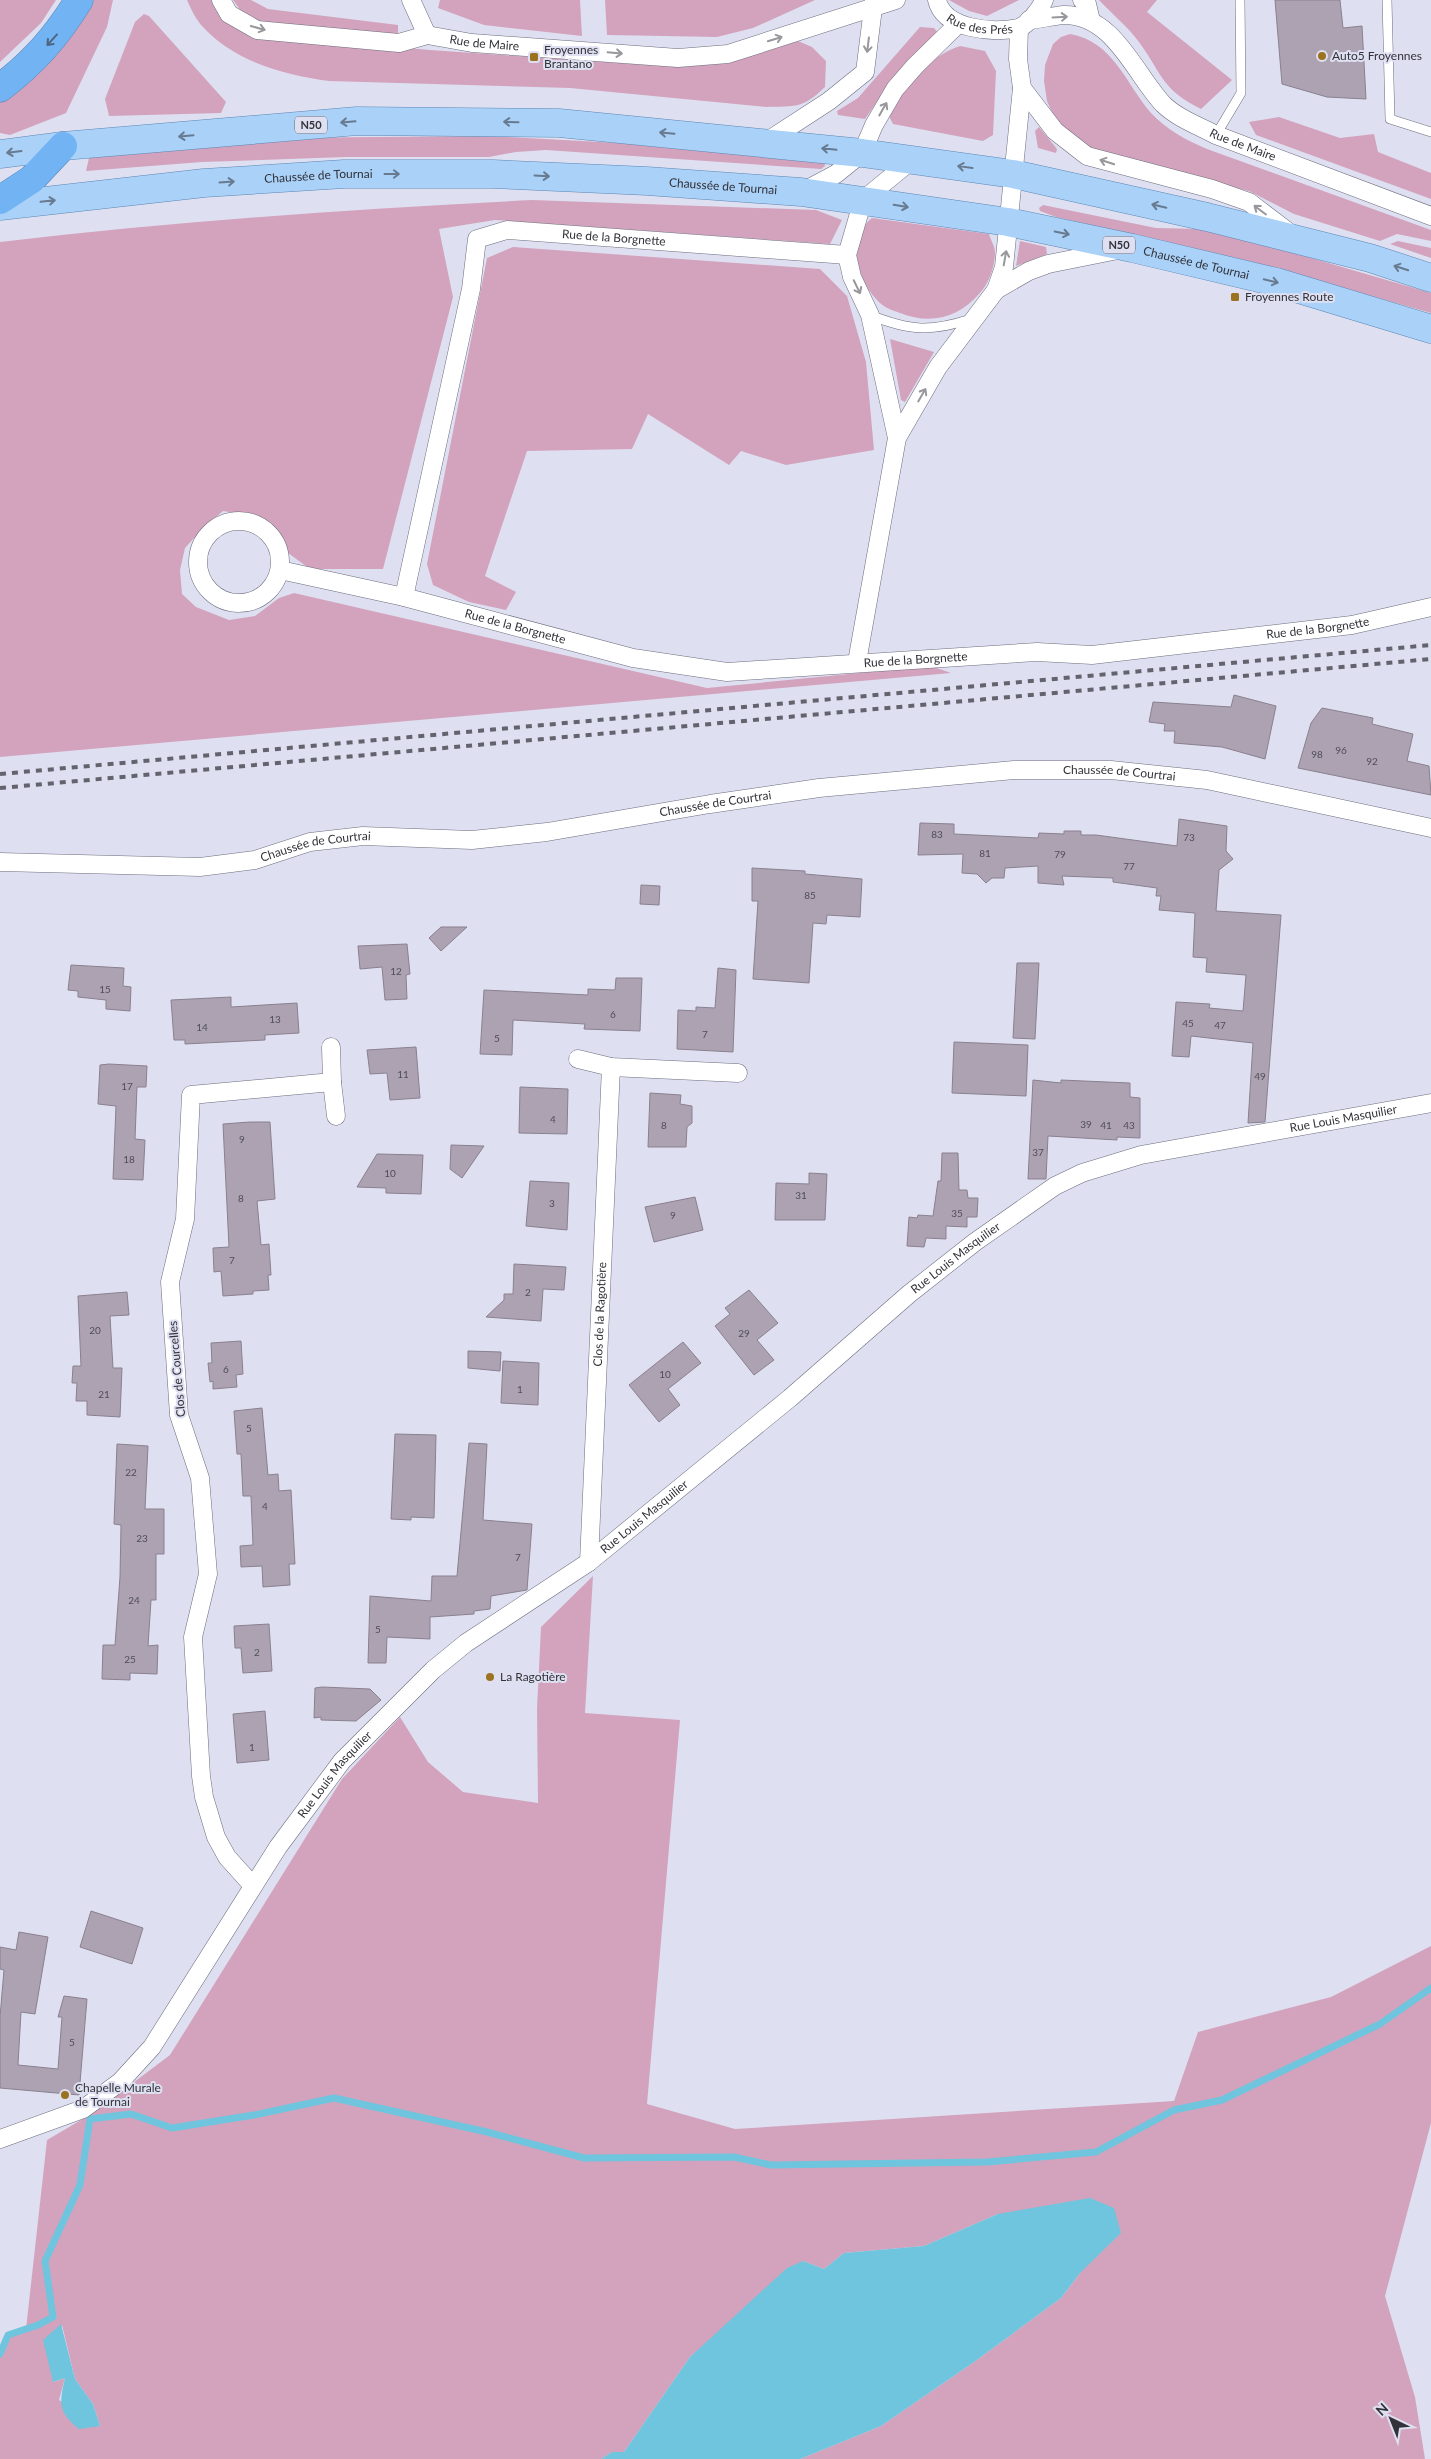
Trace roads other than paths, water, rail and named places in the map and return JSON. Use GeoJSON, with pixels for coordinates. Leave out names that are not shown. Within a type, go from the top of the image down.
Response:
{"type":"FeatureCollection","features":[{"type":"Feature","properties":{"kind":"highway"},"geometry":{"type":"LineString","coordinates":[[0,88],[29,66],[58,33],[79,0]]}},
{"type":"Feature","properties":{"kind":"highway"},"geometry":{"type":"LineString","coordinates":[[0,200],[32,178],[63,146]]}},
{"type":"Feature","properties":{"kind":"main road","name":"N50"},"geometry":{"type":"LineString","coordinates":[[0,154],[63,146],[357,121],[468,120],[559,123],[766,142],[1013,174],[1207,217],[1370,258],[1431,278]]}},
{"type":"Feature","properties":{"kind":"main road","name":"Chaussée de Tournai"},"geometry":{"type":"LineString","coordinates":[[0,206],[204,183],[344,174],[493,174],[647,181],[801,192],[1008,222],[1132,248],[1276,282],[1431,328]]}},
{"type":"Feature","properties":{"kind":"street","name":"Rue de Maire"},"geometry":{"type":"LineString","coordinates":[[221,0],[229,14],[257,30],[399,43],[427,35],[472,43],[678,58],[728,54],[874,3],[896,0]]}},
{"type":"Feature","properties":{"kind":"street"},"geometry":{"type":"LineString","coordinates":[[411,0],[427,35]]}},
{"type":"Feature","properties":{"kind":"street","name":"Rue des Prés"},"geometry":{"type":"LineString","coordinates":[[937,0],[939,6],[958,24],[997,31],[1024,24]]}},
{"type":"Feature","properties":{"kind":"street"},"geometry":{"type":"LineString","coordinates":[[857,662],[897,438],[938,368],[996,290],[1007,252],[1008,222],[1022,88],[1018,59],[1024,24],[1044,0]]}},
{"type":"Feature","properties":{"kind":"street","name":"Rue de Maire"},"geometry":{"type":"LineString","coordinates":[[1082,0],[1087,4],[1091,21]]}},
{"type":"Feature","properties":{"kind":"street"},"geometry":{"type":"LineString","coordinates":[[766,142],[829,101],[865,72],[874,3]]}},
{"type":"Feature","properties":{"kind":"street","name":"Rue de Maire"},"geometry":{"type":"LineString","coordinates":[[1024,24],[1065,15],[1091,21],[1124,49],[1164,105],[1187,120],[1216,135],[1431,216]]}},
{"type":"Feature","properties":{"kind":"street"},"geometry":{"type":"LineString","coordinates":[[801,192],[836,174],[862,153],[874,125],[895,89],[915,66],[958,24]]}},
{"type":"Feature","properties":{"kind":"street"},"geometry":{"type":"LineString","coordinates":[[1022,88],[1055,131],[1087,156],[1212,189],[1249,202],[1299,240]]}},
{"type":"Feature","properties":{"kind":"street"},"geometry":{"type":"LineString","coordinates":[[897,438],[870,315],[852,277],[847,255],[863,200],[912,160]]}},
{"type":"Feature","properties":{"kind":"street","name":"Rue de la Borgnette"},"geometry":{"type":"LineString","coordinates":[[404,597],[470,289],[477,239],[507,230],[847,255]]}},
{"type":"Feature","properties":{"kind":"street"},"geometry":{"type":"LineString","coordinates":[[996,290],[1029,271],[1048,264],[1132,248]]}},
{"type":"Feature","properties":{"kind":"street"},"geometry":{"type":"LineString","coordinates":[[233,521],[250,522],[268,533],[278,549],[280,570],[274,585],[264,596],[246,604],[230,603],[214,596],[202,582],[198,569],[198,552],[206,537],[217,527],[233,521]]}},
{"type":"Feature","properties":{"kind":"street","name":"Rue de la Borgnette"},"geometry":{"type":"LineString","coordinates":[[280,570],[404,597],[633,658],[727,672],[857,662],[1037,652],[1092,655],[1352,625],[1431,607]]}},
{"type":"Feature","properties":{"kind":"street","name":"Chaussée de Courtrai"},"geometry":{"type":"LineString","coordinates":[[0,862],[200,867],[255,860],[310,842],[363,836],[472,840],[547,832],[710,804],[819,788],[1014,770],[1111,770],[1207,780],[1431,828]]}},
{"type":"Feature","properties":{"kind":"street"},"geometry":{"type":"LineString","coordinates":[[331,1047],[332,1082],[336,1116]]}},
{"type":"Feature","properties":{"kind":"street"},"geometry":{"type":"LineString","coordinates":[[578,1059],[611,1067],[738,1073]]}},
{"type":"Feature","properties":{"kind":"street","name":"Clos de la Ragotière"},"geometry":{"type":"LineString","coordinates":[[589,1562],[611,1067]]}},
{"type":"Feature","properties":{"kind":"street","name":"Clos de Courcelles"},"geometry":{"type":"LineString","coordinates":[[253,1886],[227,1857],[216,1837],[203,1790],[192,1637],[208,1574],[200,1478],[179,1415],[170,1282],[185,1219],[191,1095],[332,1082]]}},
{"type":"Feature","properties":{"kind":"street","name":"Rue Louis Masquilier"},"geometry":{"type":"LineString","coordinates":[[0,2139],[83,2109],[120,2082],[152,2047],[278,1847],[342,1761],[402,1700],[466,1643],[589,1562],[790,1398],[916,1288],[975,1242],[1055,1186],[1082,1173],[1141,1155],[1431,1103]]}},
{"type":"Feature","properties":{"kind":"lane"},"geometry":{"type":"LineString","coordinates":[[1216,135],[1241,93],[1240,0]]}},
{"type":"Feature","properties":{"kind":"lane"},"geometry":{"type":"LineString","coordinates":[[1387,0],[1390,118],[1431,132]]}},
{"type":"Feature","properties":{"kind":"lane"},"geometry":{"type":"LineString","coordinates":[[870,315],[915,329],[944,328],[974,319]]}},
{"type":"Feature","properties":{"kind":"water"},"geometry":{"type":"Polygon","coordinates":[[[1090,2198],[1114,2208],[1121,2233],[1080,2273],[1061,2298],[974,2362],[881,2426],[800,2459],[601,2459],[612,2452],[624,2452],[690,2357],[787,2268],[803,2261],[824,2269],[844,2253],[924,2246],[998,2214],[1090,2198]]]}},
{"type":"Feature","properties":{"kind":"water"},"geometry":{"type":"Polygon","coordinates":[[[61,2324],[75,2379],[93,2404],[100,2426],[79,2429],[64,2412],[61,2401],[65,2378],[53,2382],[43,2340],[61,2324]]]}},
{"type":"Feature","properties":{"kind":"waterway"},"geometry":{"type":"LineString","coordinates":[[0,2354],[8,2335],[38,2325],[53,2317],[45,2261],[80,2185],[90,2119],[131,2114],[172,2128],[254,2115],[334,2098],[487,2132],[584,2158],[734,2157],[771,2165],[987,2162],[1096,2152],[1174,2110],[1222,2100],[1380,2024],[1431,1988]]}},
{"type":"Feature","properties":{"kind":"railway"},"geometry":{"type":"LineString","coordinates":[[0,774],[1431,645]]}},
{"type":"Feature","properties":{"kind":"railway"},"geometry":{"type":"LineString","coordinates":[[0,788],[1431,659]]}},
{"type":"Feature","properties":{"kind":"place","name":"Auto5 Froyennes"},"geometry":{"type":"Point","coordinates":[1322,56]}},
{"type":"Feature","properties":{"kind":"place","name":"Froyennes Brantano"},"geometry":{"type":"Point","coordinates":[534,57]}},
{"type":"Feature","properties":{"kind":"place","name":"Froyennes Route"},"geometry":{"type":"Point","coordinates":[1235,297]}},
{"type":"Feature","properties":{"kind":"place","name":"La Ragotière"},"geometry":{"type":"Point","coordinates":[490,1677]}},
{"type":"Feature","properties":{"kind":"place","name":"Chapelle Murale de Tournai"},"geometry":{"type":"Point","coordinates":[65,2095]}}]}
